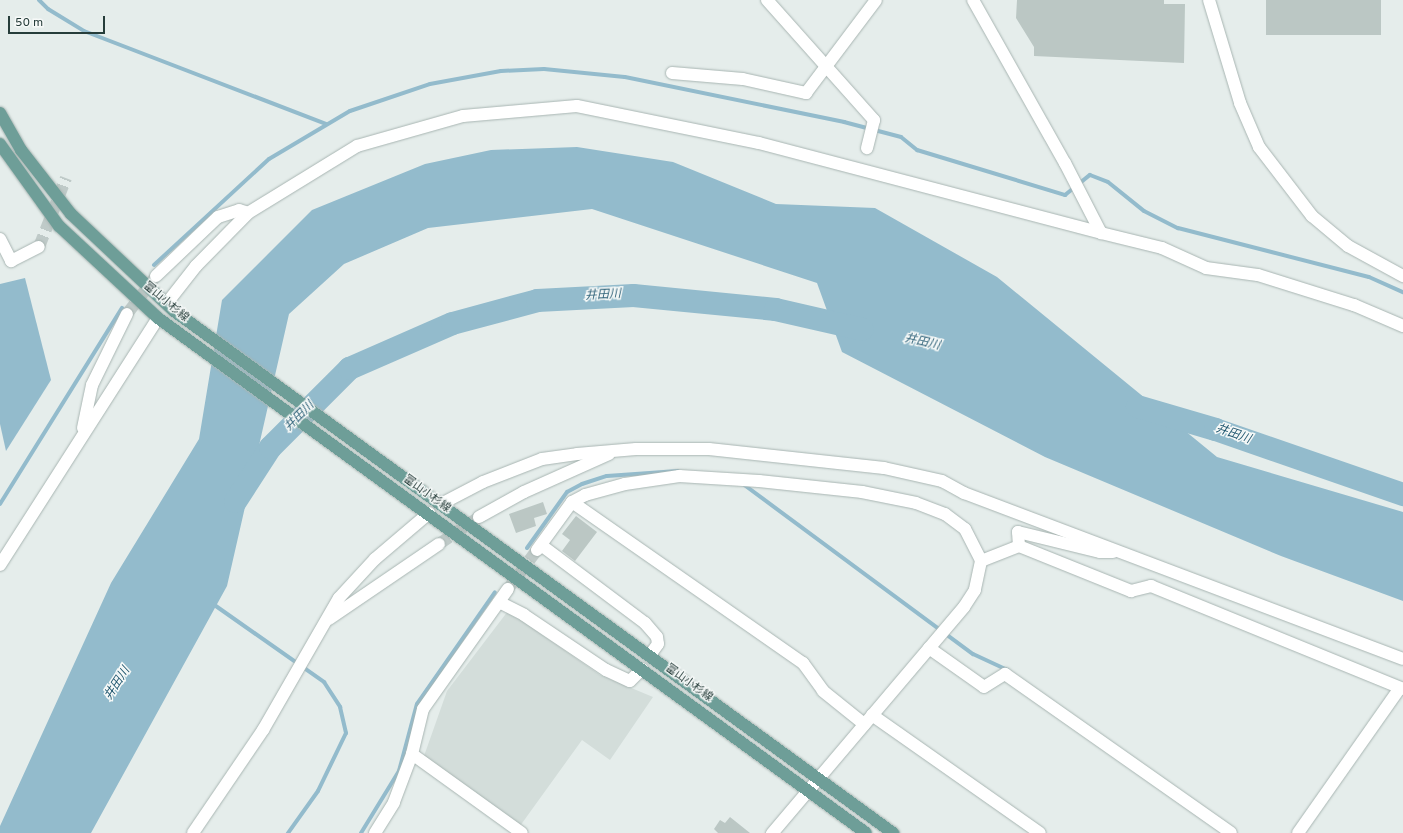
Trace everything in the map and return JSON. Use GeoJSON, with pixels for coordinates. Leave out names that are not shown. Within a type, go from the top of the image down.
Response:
{"type":"FeatureCollection","features":[{"type":"Feature","properties":{"kind":"main road","name":"富山小杉線"},"geometry":{"type":"LineString","coordinates":[[0,113],[21,150],[71,214],[171,307],[893,833]]}},
{"type":"Feature","properties":{"kind":"main road","name":"富山小杉線"},"geometry":{"type":"LineString","coordinates":[[0,144],[59,226],[162,321],[426,511],[866,833]]}},
{"type":"Feature","properties":{"kind":"street"},"geometry":{"type":"LineString","coordinates":[[767,0],[825,68],[874,120],[867,148]]}},
{"type":"Feature","properties":{"kind":"street"},"geometry":{"type":"LineString","coordinates":[[672,73],[742,79],[806,93],[876,0]]}},
{"type":"Feature","properties":{"kind":"street"},"geometry":{"type":"LineString","coordinates":[[973,0],[1066,163],[1101,233]]}},
{"type":"Feature","properties":{"kind":"street"},"geometry":{"type":"LineString","coordinates":[[1209,0],[1240,104],[1259,147],[1312,216],[1348,246],[1403,276]]}},
{"type":"Feature","properties":{"kind":"street"},"geometry":{"type":"LineString","coordinates":[[171,307],[196,266],[248,213],[357,146],[463,116],[577,106],[759,143],[1162,248],[1206,268],[1258,275],[1354,305],[1403,326]]}},
{"type":"Feature","properties":{"kind":"street"},"geometry":{"type":"LineString","coordinates":[[156,276],[218,217],[239,210],[248,213]]}},
{"type":"Feature","properties":{"kind":"street"},"geometry":{"type":"LineString","coordinates":[[0,239],[11,261],[39,247]]}},
{"type":"Feature","properties":{"kind":"street"},"geometry":{"type":"LineString","coordinates":[[81,436],[92,385],[127,314]]}},
{"type":"Feature","properties":{"kind":"street"},"geometry":{"type":"LineString","coordinates":[[0,565],[81,436],[162,321]]}},
{"type":"Feature","properties":{"kind":"street"},"geometry":{"type":"LineString","coordinates":[[437,502],[542,459],[617,451],[709,449],[884,468],[942,481],[964,493],[1122,551],[1403,659]]}},
{"type":"Feature","properties":{"kind":"street"},"geometry":{"type":"LineString","coordinates":[[479,517],[524,492],[617,451]]}},
{"type":"Feature","properties":{"kind":"street"},"geometry":{"type":"LineString","coordinates":[[650,655],[658,644],[657,637],[645,623],[539,547],[572,502],[585,495],[625,484],[679,476],[759,481],[862,492],[916,503],[945,514],[964,529],[981,561],[975,590],[929,648],[772,833]]}},
{"type":"Feature","properties":{"kind":"street"},"geometry":{"type":"LineString","coordinates":[[572,502],[803,663],[823,691],[864,724]]}},
{"type":"Feature","properties":{"kind":"street"},"geometry":{"type":"LineString","coordinates":[[193,833],[263,730],[339,598],[375,559],[426,511]]}},
{"type":"Feature","properties":{"kind":"street"},"geometry":{"type":"LineString","coordinates":[[1019,546],[1018,532],[1100,552],[1122,551]]}},
{"type":"Feature","properties":{"kind":"street"},"geometry":{"type":"LineString","coordinates":[[326,620],[439,544]]}},
{"type":"Feature","properties":{"kind":"street"},"geometry":{"type":"LineString","coordinates":[[981,561],[1019,546],[1132,591],[1151,586],[1402,689],[1298,833]]}},
{"type":"Feature","properties":{"kind":"street"},"geometry":{"type":"LineString","coordinates":[[375,833],[394,802],[412,754],[423,709],[508,590]]}},
{"type":"Feature","properties":{"kind":"street"},"geometry":{"type":"LineString","coordinates":[[499,602],[524,615],[606,670],[630,681],[642,669]]}},
{"type":"Feature","properties":{"kind":"street"},"geometry":{"type":"LineString","coordinates":[[929,648],[984,687],[1005,674],[1231,833]]}},
{"type":"Feature","properties":{"kind":"street"},"geometry":{"type":"LineString","coordinates":[[872,715],[1040,833]]}},
{"type":"Feature","properties":{"kind":"street"},"geometry":{"type":"LineString","coordinates":[[412,754],[522,833]]}},
{"type":"Feature","properties":{"kind":"shaded area"},"geometry":{"type":"Polygon","coordinates":[[[508,611],[600,675],[653,697],[610,760],[582,740],[520,826],[424,756],[447,691],[508,611]]]}},
{"type":"Feature","properties":{"kind":"water"},"geometry":{"type":"Polygon","coordinates":[[[577,147],[673,162],[776,204],[875,208],[997,277],[1217,457],[1403,512],[1403,601],[1281,556],[1045,457],[842,352],[817,283],[592,209],[428,228],[344,264],[289,314],[227,586],[91,833],[0,833],[0,826],[111,583],[199,439],[222,300],[312,210],[425,164],[491,150],[577,147]]]}},
{"type":"Feature","properties":{"kind":"water"},"geometry":{"type":"Polygon","coordinates":[[[25,278],[51,380],[6,451],[0,424],[0,284],[25,278]]]}},
{"type":"Feature","properties":{"kind":"building"},"geometry":{"type":"Polygon","coordinates":[[[1017,0],[1164,0],[1164,4],[1185,4],[1184,63],[1034,56],[1034,47],[1016,18],[1017,0]]]}},
{"type":"Feature","properties":{"kind":"building"},"geometry":{"type":"Polygon","coordinates":[[[1266,0],[1381,0],[1381,35],[1266,35],[1266,0]]]}},
{"type":"Feature","properties":{"kind":"building"},"geometry":{"type":"Polygon","coordinates":[[[543,502],[547,514],[534,518],[536,526],[516,533],[509,514],[543,502]]]}},
{"type":"Feature","properties":{"kind":"building"},"geometry":{"type":"Polygon","coordinates":[[[576,516],[597,532],[575,561],[562,551],[570,540],[562,534],[576,516]]]}},
{"type":"Feature","properties":{"kind":"building"},"geometry":{"type":"Polygon","coordinates":[[[730,817],[750,833],[718,833],[714,829],[720,820],[725,823],[730,817]]]}},
{"type":"Feature","properties":{"kind":"waterway"},"geometry":{"type":"LineString","coordinates":[[39,0],[48,9],[84,31],[326,124]]}},
{"type":"Feature","properties":{"kind":"waterway"},"geometry":{"type":"LineString","coordinates":[[154,265],[269,159],[350,111],[430,84],[501,71],[544,69],[625,77],[844,122],[901,137],[917,150],[1065,195],[1090,175],[1108,182],[1144,211],[1178,228],[1369,277],[1403,292]]}},
{"type":"Feature","properties":{"kind":"waterway","name":"井田川"},"geometry":{"type":"LineString","coordinates":[[235,501],[270,447],[349,368],[452,323],[537,300],[633,295],[775,309],[862,329]]}},
{"type":"Feature","properties":{"kind":"waterway"},"geometry":{"type":"LineString","coordinates":[[0,504],[122,308]]}},
{"type":"Feature","properties":{"kind":"waterway","name":"井田川"},"geometry":{"type":"LineString","coordinates":[[1137,406],[1215,429],[1403,494]]}},
{"type":"Feature","properties":{"kind":"waterway"},"geometry":{"type":"LineString","coordinates":[[527,548],[567,492],[582,484],[607,476],[678,471]]}},
{"type":"Feature","properties":{"kind":"waterway"},"geometry":{"type":"LineString","coordinates":[[743,484],[973,654],[1008,670]]}},
{"type":"Feature","properties":{"kind":"waterway"},"geometry":{"type":"LineString","coordinates":[[361,833],[399,771],[417,704],[495,592]]}},
{"type":"Feature","properties":{"kind":"waterway"},"geometry":{"type":"LineString","coordinates":[[213,604],[324,682],[340,707],[346,733],[318,791],[288,833]]}},
{"type":"Feature","properties":{"kind":"tunnel"},"geometry":{"type":"LineString","coordinates":[[39,247],[66,178]]}},
{"type":"Feature","properties":{"kind":"tunnel"},"geometry":{"type":"LineString","coordinates":[[127,314],[156,276]]}},
{"type":"Feature","properties":{"kind":"tunnel"},"geometry":{"type":"LineString","coordinates":[[439,544],[479,517]]}},
{"type":"Feature","properties":{"kind":"tunnel"},"geometry":{"type":"LineString","coordinates":[[508,589],[537,550]]}}]}
